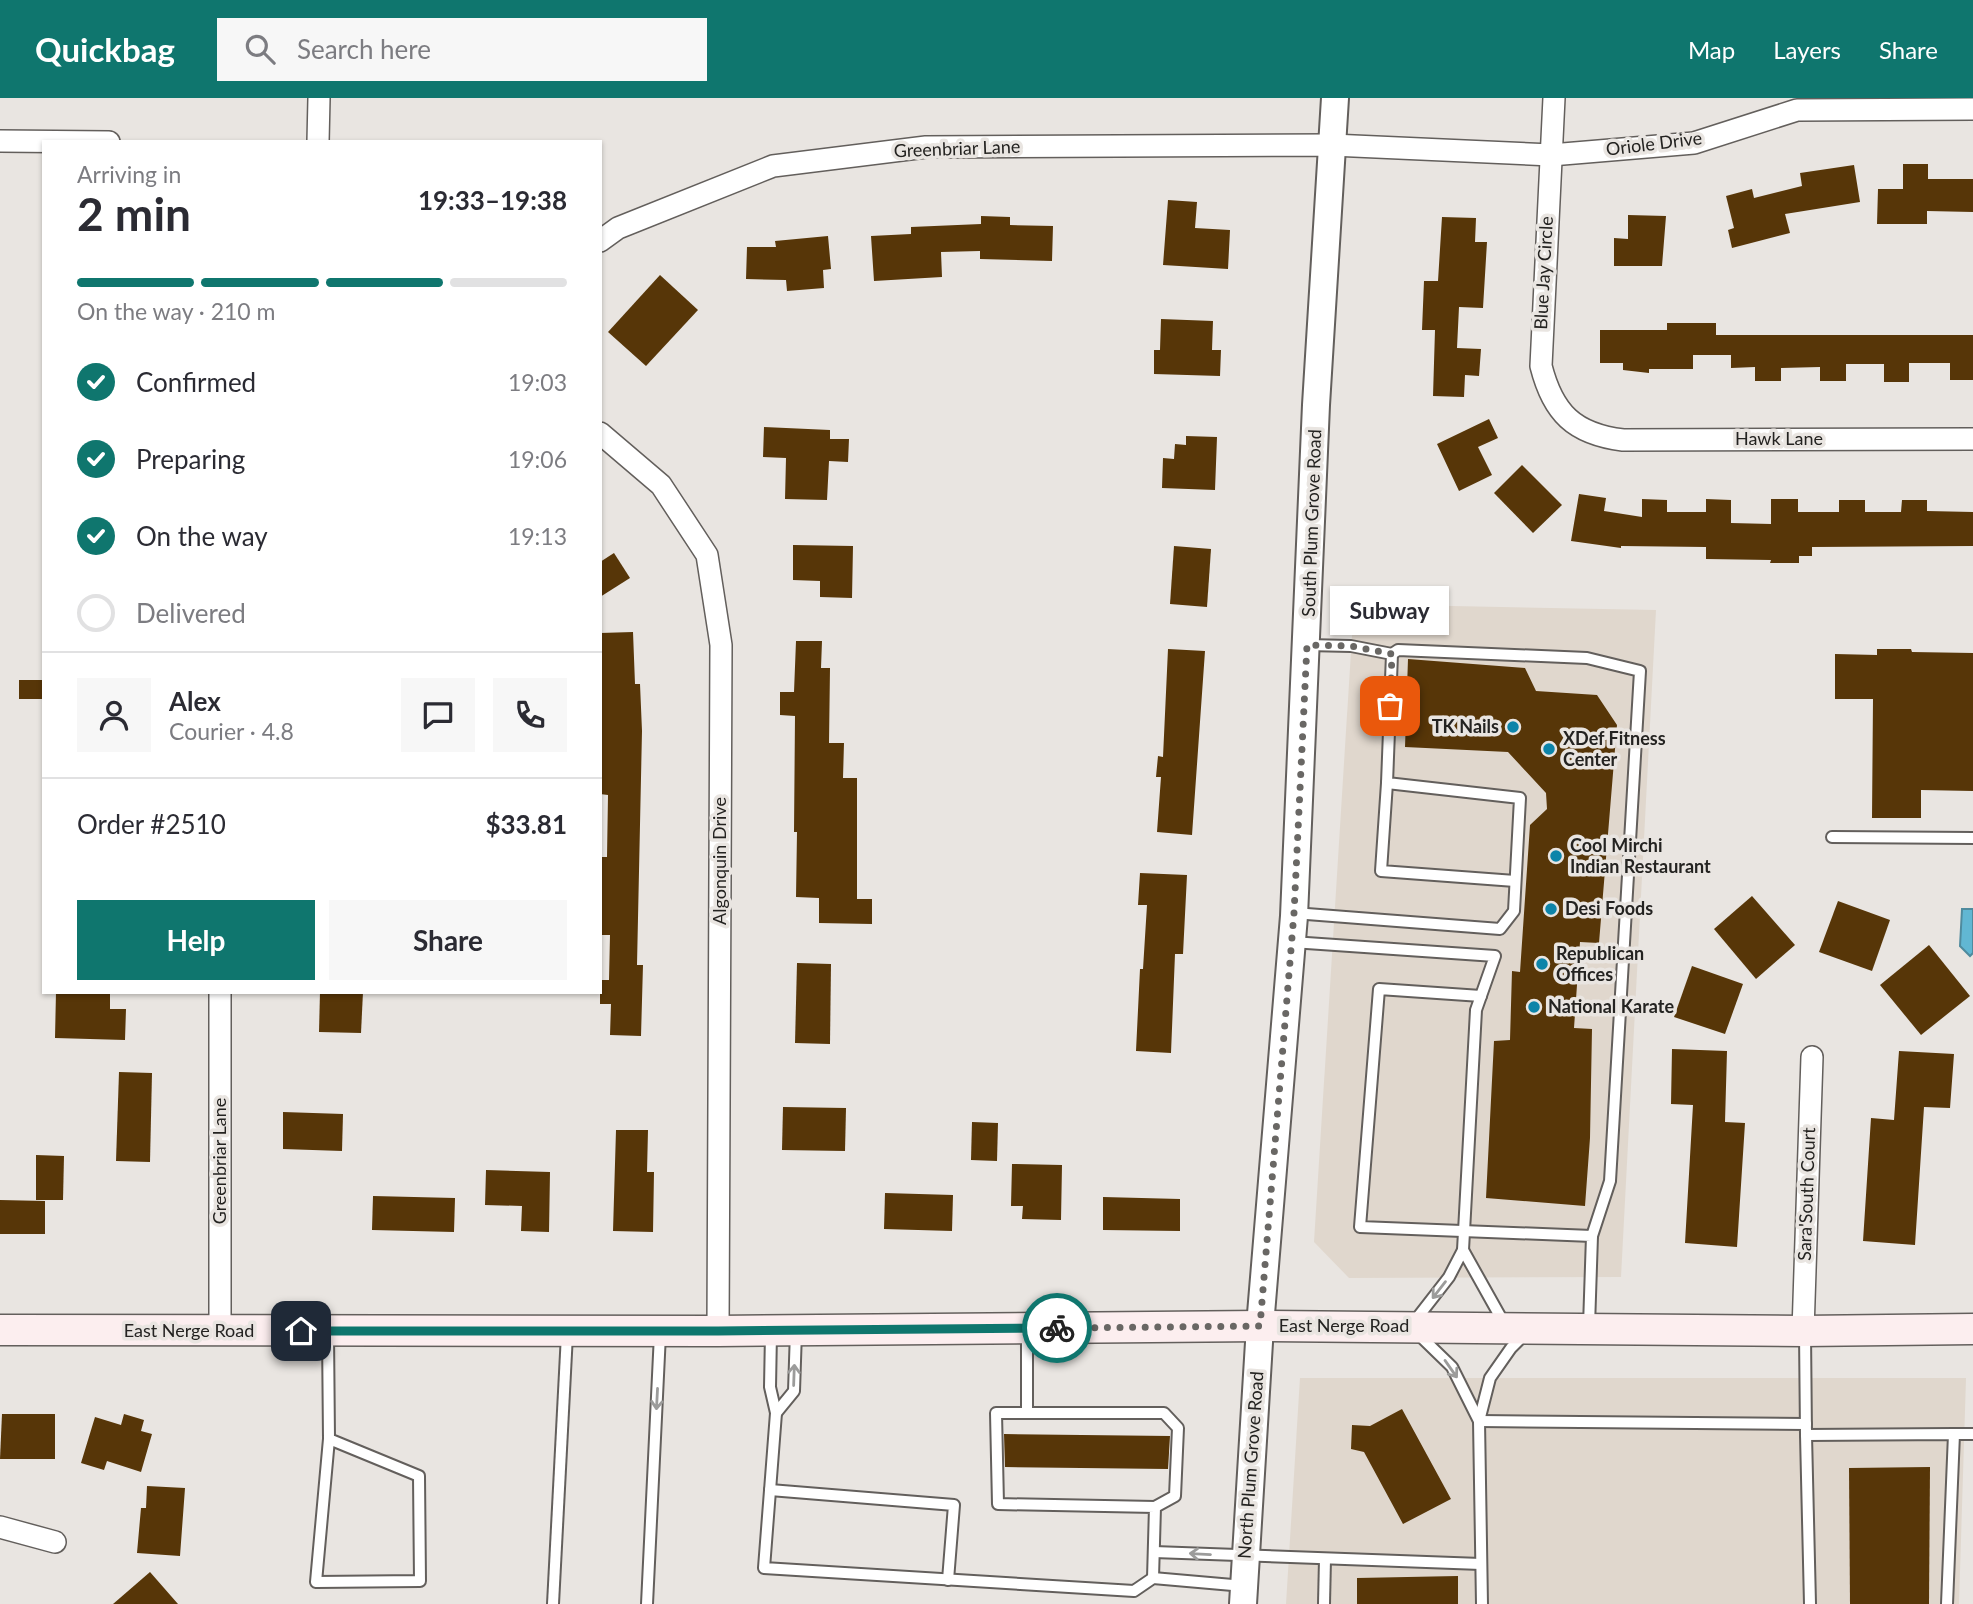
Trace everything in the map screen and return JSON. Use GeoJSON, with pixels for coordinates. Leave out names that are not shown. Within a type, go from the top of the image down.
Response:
{"type":"FeatureCollection","features":[{"type":"Feature","properties":{"kind":"main road","name":"East Nerge Road"},"geometry":{"type":"LineString","coordinates":[[0,1331],[784,1331],[1260,1326],[1804,1331],[1973,1329]]}},
{"type":"Feature","properties":{"kind":"street"},"geometry":{"type":"LineString","coordinates":[[318,140],[319,98]]}},
{"type":"Feature","properties":{"kind":"street","name":"South Plum Grove Road"},"geometry":{"type":"LineString","coordinates":[[1260,1326],[1294,913],[1316,405],[1335,98]]}},
{"type":"Feature","properties":{"kind":"street","name":"Blue Jay Circle"},"geometry":{"type":"LineString","coordinates":[[1554,98],[1541,366],[1552,399],[1586,432]]}},
{"type":"Feature","properties":{"kind":"street","name":"Oriole Drive"},"geometry":{"type":"LineString","coordinates":[[1332,145],[1550,155],[1694,143],[1797,110],[1973,109]]}},
{"type":"Feature","properties":{"kind":"street"},"geometry":{"type":"LineString","coordinates":[[0,141],[42,141]]}},
{"type":"Feature","properties":{"kind":"street","name":"Greenbriar Lane"},"geometry":{"type":"LineString","coordinates":[[602,240],[618,228],[773,166],[926,147],[1332,145]]}},
{"type":"Feature","properties":{"kind":"street","name":"Hawk Lane"},"geometry":{"type":"LineString","coordinates":[[1586,432],[1603,438],[1623,440],[1973,439]]}},
{"type":"Feature","properties":{"kind":"street","name":"Algonquin Drive"},"geometry":{"type":"LineString","coordinates":[[602,435],[661,485],[707,555],[721,645],[718,1331]]}},
{"type":"Feature","properties":{"kind":"street","name":"Greenbriar Lane"},"geometry":{"type":"LineString","coordinates":[[220,994],[220,1331]]}},
{"type":"Feature","properties":{"kind":"street","name":"Sara'South Court"},"geometry":{"type":"LineString","coordinates":[[1804,1331],[1812,1057]]}},
{"type":"Feature","properties":{"kind":"street","name":"North Plum Grove Road"},"geometry":{"type":"LineString","coordinates":[[1243,1595],[1260,1326]]}},
{"type":"Feature","properties":{"kind":"street"},"geometry":{"type":"LineString","coordinates":[[0,1527],[55,1542]]}},
{"type":"Feature","properties":{"kind":"lane"},"geometry":{"type":"LineString","coordinates":[[1307,645],[1351,646],[1392,654],[1398,650],[1587,658],[1640,671],[1610,1181],[1592,1236],[1589,1329]]}},
{"type":"Feature","properties":{"kind":"lane"},"geometry":{"type":"LineString","coordinates":[[1392,654],[1381,871],[1515,881]]}},
{"type":"Feature","properties":{"kind":"lane"},"geometry":{"type":"LineString","coordinates":[[1294,913],[1500,929],[1514,911],[1520,797],[1387,783]]}},
{"type":"Feature","properties":{"kind":"lane"},"geometry":{"type":"LineString","coordinates":[[1832,837],[1973,838]]}},
{"type":"Feature","properties":{"kind":"lane"},"geometry":{"type":"LineString","coordinates":[[1292,942],[1495,956],[1476,1010],[1463,1250],[1449,1277],[1410,1327],[1452,1367],[1479,1422]]}},
{"type":"Feature","properties":{"kind":"lane"},"geometry":{"type":"LineString","coordinates":[[1481,996],[1379,989],[1360,1227],[1592,1236]]}},
{"type":"Feature","properties":{"kind":"lane"},"geometry":{"type":"LineString","coordinates":[[1463,1250],[1518,1328],[1511,1348],[1490,1378],[1479,1422],[1482,1604]]}},
{"type":"Feature","properties":{"kind":"lane"},"geometry":{"type":"LineString","coordinates":[[1027,1328],[1027,1413]]}},
{"type":"Feature","properties":{"kind":"lane"},"geometry":{"type":"LineString","coordinates":[[328,1331],[329,1439],[316,1582],[420,1581],[419,1476],[329,1439]]}},
{"type":"Feature","properties":{"kind":"lane"},"geometry":{"type":"LineString","coordinates":[[553,1604],[567,1331]]}},
{"type":"Feature","properties":{"kind":"lane"},"geometry":{"type":"LineString","coordinates":[[647,1604],[660,1331]]}},
{"type":"Feature","properties":{"kind":"lane"},"geometry":{"type":"LineString","coordinates":[[784,1331],[770,1387],[776,1413],[764,1568],[1134,1591],[1153,1578],[1243,1595]]}},
{"type":"Feature","properties":{"kind":"lane"},"geometry":{"type":"LineString","coordinates":[[776,1413],[794,1391],[784,1331]]}},
{"type":"Feature","properties":{"kind":"lane"},"geometry":{"type":"LineString","coordinates":[[1804,1331],[1810,1604]]}},
{"type":"Feature","properties":{"kind":"lane"},"geometry":{"type":"LineString","coordinates":[[996,1413],[1164,1413],[1178,1428],[1175,1496],[1155,1507],[998,1504],[996,1413]]}},
{"type":"Feature","properties":{"kind":"lane"},"geometry":{"type":"LineString","coordinates":[[1479,1422],[1973,1434]]}},
{"type":"Feature","properties":{"kind":"lane"},"geometry":{"type":"LineString","coordinates":[[1947,1604],[1954,1434]]}},
{"type":"Feature","properties":{"kind":"lane"},"geometry":{"type":"LineString","coordinates":[[770,1490],[954,1505],[948,1580]]}},
{"type":"Feature","properties":{"kind":"lane"},"geometry":{"type":"LineString","coordinates":[[1153,1578],[1155,1507]]}},
{"type":"Feature","properties":{"kind":"lane"},"geometry":{"type":"LineString","coordinates":[[1154,1552],[1481,1564]]}},
{"type":"Feature","properties":{"kind":"lane"},"geometry":{"type":"LineString","coordinates":[[1324,1604],[1325,1559]]}},
{"type":"Feature","properties":{"kind":"shaded area"},"geometry":{"type":"Polygon","coordinates":[[[1354,604],[1656,610],[1621,1277],[1349,1278],[1314,1242],[1354,604]]]}},
{"type":"Feature","properties":{"kind":"shaded area"},"geometry":{"type":"Polygon","coordinates":[[[1300,1378],[1966,1378],[1959,1604],[1286,1604],[1300,1378]]]}},
{"type":"Feature","properties":{"kind":"water"},"geometry":{"type":"Polygon","coordinates":[[[1962,909],[1973,909],[1973,953],[1970,956],[1960,946],[1962,909]]]}},
{"type":"Feature","properties":{"kind":"building"},"geometry":{"type":"Polygon","coordinates":[[[1903,164],[1928,164],[1928,179],[1973,179],[1973,212],[1927,211],[1927,224],[1877,224],[1878,189],[1903,189],[1903,164]]]}},
{"type":"Feature","properties":{"kind":"building"},"geometry":{"type":"Polygon","coordinates":[[[1854,165],[1860,202],[1785,214],[1790,233],[1732,248],[1728,230],[1734,228],[1726,196],[1752,189],[1754,198],[1802,186],[1800,173],[1854,165]]]}},
{"type":"Feature","properties":{"kind":"building"},"geometry":{"type":"Polygon","coordinates":[[[1168,200],[1197,202],[1195,228],[1230,230],[1228,269],[1163,265],[1168,200]]]}},
{"type":"Feature","properties":{"kind":"building"},"geometry":{"type":"Polygon","coordinates":[[[1628,215],[1666,216],[1662,266],[1614,266],[1614,238],[1628,239],[1628,215]]]}},
{"type":"Feature","properties":{"kind":"building"},"geometry":{"type":"Polygon","coordinates":[[[981,216],[1010,217],[1010,225],[1053,226],[1052,261],[980,259],[980,251],[941,252],[942,277],[874,281],[871,236],[911,234],[911,227],[981,224],[981,216]]]}},
{"type":"Feature","properties":{"kind":"building"},"geometry":{"type":"Polygon","coordinates":[[[1442,217],[1476,218],[1475,242],[1487,242],[1483,308],[1459,307],[1457,348],[1481,349],[1479,376],[1465,375],[1464,397],[1433,396],[1435,330],[1422,330],[1424,281],[1438,281],[1442,217]]]}},
{"type":"Feature","properties":{"kind":"building"},"geometry":{"type":"Polygon","coordinates":[[[828,236],[831,269],[823,270],[824,288],[787,291],[786,280],[746,279],[747,247],[776,247],[775,241],[828,236]]]}},
{"type":"Feature","properties":{"kind":"building"},"geometry":{"type":"Polygon","coordinates":[[[660,275],[698,310],[646,366],[608,332],[660,275]]]}},
{"type":"Feature","properties":{"kind":"building"},"geometry":{"type":"Polygon","coordinates":[[[1161,319],[1213,321],[1212,350],[1221,350],[1220,376],[1154,374],[1154,350],[1160,350],[1161,319]]]}},
{"type":"Feature","properties":{"kind":"building"},"geometry":{"type":"Polygon","coordinates":[[[1667,323],[1716,323],[1716,335],[1973,335],[1973,380],[1950,380],[1950,363],[1909,363],[1909,382],[1884,382],[1884,364],[1846,364],[1846,381],[1820,381],[1820,367],[1781,368],[1781,381],[1755,381],[1755,367],[1731,368],[1731,355],[1693,355],[1693,369],[1649,369],[1649,373],[1623,370],[1623,363],[1600,363],[1600,330],[1667,330],[1667,323]]]}},
{"type":"Feature","properties":{"kind":"building"},"geometry":{"type":"Polygon","coordinates":[[[1489,419],[1498,438],[1478,447],[1492,475],[1459,491],[1437,444],[1489,419]]]}},
{"type":"Feature","properties":{"kind":"building"},"geometry":{"type":"Polygon","coordinates":[[[764,427],[830,430],[830,439],[849,439],[848,462],[829,461],[827,500],[785,499],[786,458],[763,457],[764,427]]]}},
{"type":"Feature","properties":{"kind":"building"},"geometry":{"type":"Polygon","coordinates":[[[1186,436],[1217,437],[1215,490],[1162,488],[1163,458],[1174,459],[1175,444],[1186,445],[1186,436]]]}},
{"type":"Feature","properties":{"kind":"building"},"geometry":{"type":"Polygon","coordinates":[[[1522,465],[1562,505],[1533,533],[1494,493],[1522,465]]]}},
{"type":"Feature","properties":{"kind":"building"},"geometry":{"type":"Polygon","coordinates":[[[1579,494],[1606,498],[1604,511],[1642,517],[1642,499],[1667,500],[1667,512],[1706,512],[1706,499],[1731,500],[1731,523],[1771,524],[1771,499],[1798,499],[1798,512],[1839,512],[1839,500],[1865,500],[1865,512],[1901,512],[1902,500],[1927,500],[1927,511],[1973,512],[1973,546],[1812,547],[1812,556],[1799,556],[1799,563],[1706,559],[1706,547],[1621,548],[1571,541],[1579,494]]]}},
{"type":"Feature","properties":{"kind":"building"},"geometry":{"type":"Polygon","coordinates":[[[793,545],[853,546],[852,598],[820,597],[820,581],[793,580],[793,545]]]}},
{"type":"Feature","properties":{"kind":"building"},"geometry":{"type":"Polygon","coordinates":[[[1174,546],[1211,549],[1207,607],[1170,604],[1174,546]]]}},
{"type":"Feature","properties":{"kind":"building"},"geometry":{"type":"Polygon","coordinates":[[[614,553],[630,578],[602,596],[602,561],[614,553]]]}},
{"type":"Feature","properties":{"kind":"building"},"geometry":{"type":"Polygon","coordinates":[[[633,632],[635,684],[640,684],[642,731],[637,965],[643,965],[641,1036],[610,1035],[611,1004],[600,1004],[602,980],[609,980],[610,935],[602,935],[602,857],[607,857],[608,795],[602,794],[602,633],[633,632]]]}},
{"type":"Feature","properties":{"kind":"building"},"geometry":{"type":"Polygon","coordinates":[[[796,641],[822,641],[821,668],[830,668],[829,743],[844,743],[843,778],[857,778],[857,899],[872,899],[872,924],[819,923],[819,898],[796,897],[795,716],[780,715],[780,692],[794,692],[796,641]]]}},
{"type":"Feature","properties":{"kind":"building"},"geometry":{"type":"Polygon","coordinates":[[[1168,649],[1205,651],[1192,835],[1157,832],[1161,777],[1156,777],[1158,756],[1163,757],[1168,649]]]}},
{"type":"Feature","properties":{"kind":"building"},"geometry":{"type":"Polygon","coordinates":[[[1877,649],[1973,653],[1973,791],[1921,790],[1921,818],[1872,818],[1873,699],[1835,699],[1835,654],[1877,655],[1877,649]]]}},
{"type":"Feature","properties":{"kind":"building"},"geometry":{"type":"Polygon","coordinates":[[[1408,659],[1525,668],[1536,691],[1597,695],[1617,725],[1599,943],[1580,942],[1574,1028],[1592,1029],[1590,1138],[1585,1206],[1486,1198],[1494,1041],[1510,1040],[1512,971],[1520,972],[1530,825],[1547,809],[1546,793],[1508,752],[1405,747],[1408,659]]]}},
{"type":"Feature","properties":{"kind":"building"},"geometry":{"type":"Polygon","coordinates":[[[19,680],[42,680],[42,699],[19,699],[19,680]]]}},
{"type":"Feature","properties":{"kind":"building"},"geometry":{"type":"Polygon","coordinates":[[[1140,873],[1187,875],[1183,954],[1175,954],[1171,1053],[1136,1051],[1140,969],[1143,969],[1147,905],[1138,905],[1140,873]]]}},
{"type":"Feature","properties":{"kind":"building"},"geometry":{"type":"Polygon","coordinates":[[[1752,896],[1795,945],[1756,979],[1714,929],[1752,896]]]}},
{"type":"Feature","properties":{"kind":"building"},"geometry":{"type":"Polygon","coordinates":[[[1838,901],[1890,920],[1872,971],[1819,952],[1838,901]]]}},
{"type":"Feature","properties":{"kind":"building"},"geometry":{"type":"Polygon","coordinates":[[[1929,945],[1970,996],[1921,1035],[1880,985],[1929,945]]]}},
{"type":"Feature","properties":{"kind":"building"},"geometry":{"type":"Polygon","coordinates":[[[797,963],[831,964],[830,1044],[795,1043],[797,963]]]}},
{"type":"Feature","properties":{"kind":"building"},"geometry":{"type":"Polygon","coordinates":[[[1692,966],[1743,984],[1725,1034],[1674,1017],[1692,966]]]}},
{"type":"Feature","properties":{"kind":"building"},"geometry":{"type":"Polygon","coordinates":[[[56,994],[110,994],[110,1009],[126,1009],[125,1040],[55,1038],[56,994]]]}},
{"type":"Feature","properties":{"kind":"building"},"geometry":{"type":"Polygon","coordinates":[[[320,994],[363,994],[361,1033],[319,1032],[320,994]]]}},
{"type":"Feature","properties":{"kind":"building"},"geometry":{"type":"Polygon","coordinates":[[[1672,1049],[1727,1051],[1725,1122],[1745,1123],[1737,1247],[1685,1243],[1693,1105],[1671,1104],[1672,1049]]]}},
{"type":"Feature","properties":{"kind":"building"},"geometry":{"type":"Polygon","coordinates":[[[1899,1051],[1954,1054],[1950,1108],[1924,1107],[1915,1245],[1863,1241],[1871,1118],[1894,1120],[1899,1051]]]}},
{"type":"Feature","properties":{"kind":"building"},"geometry":{"type":"Polygon","coordinates":[[[119,1072],[152,1073],[150,1162],[116,1161],[119,1072]]]}},
{"type":"Feature","properties":{"kind":"building"},"geometry":{"type":"Polygon","coordinates":[[[783,1107],[846,1108],[845,1151],[782,1150],[783,1107]]]}},
{"type":"Feature","properties":{"kind":"building"},"geometry":{"type":"Polygon","coordinates":[[[283,1112],[343,1114],[342,1151],[283,1149],[283,1112]]]}},
{"type":"Feature","properties":{"kind":"building"},"geometry":{"type":"Polygon","coordinates":[[[972,1122],[998,1123],[997,1161],[971,1160],[972,1122]]]}},
{"type":"Feature","properties":{"kind":"building"},"geometry":{"type":"Polygon","coordinates":[[[616,1130],[648,1130],[647,1172],[654,1172],[653,1232],[613,1231],[616,1130]]]}},
{"type":"Feature","properties":{"kind":"building"},"geometry":{"type":"Polygon","coordinates":[[[36,1155],[64,1156],[63,1200],[36,1200],[36,1155]]]}},
{"type":"Feature","properties":{"kind":"building"},"geometry":{"type":"Polygon","coordinates":[[[1012,1164],[1062,1165],[1061,1220],[1022,1219],[1023,1206],[1011,1206],[1012,1164]]]}},
{"type":"Feature","properties":{"kind":"building"},"geometry":{"type":"Polygon","coordinates":[[[486,1170],[550,1172],[549,1232],[521,1231],[522,1206],[485,1205],[486,1170]]]}},
{"type":"Feature","properties":{"kind":"building"},"geometry":{"type":"Polygon","coordinates":[[[885,1193],[953,1195],[952,1231],[884,1229],[885,1193]]]}},
{"type":"Feature","properties":{"kind":"building"},"geometry":{"type":"Polygon","coordinates":[[[373,1196],[455,1198],[454,1232],[372,1230],[373,1196]]]}},
{"type":"Feature","properties":{"kind":"building"},"geometry":{"type":"Polygon","coordinates":[[[1103,1197],[1180,1199],[1180,1231],[1103,1230],[1103,1197]]]}},
{"type":"Feature","properties":{"kind":"building"},"geometry":{"type":"Polygon","coordinates":[[[0,1200],[45,1201],[45,1234],[0,1234],[0,1200]]]}},
{"type":"Feature","properties":{"kind":"building"},"geometry":{"type":"Polygon","coordinates":[[[1402,1409],[1451,1499],[1403,1524],[1364,1452],[1351,1449],[1352,1425],[1370,1426],[1402,1409]]]}},
{"type":"Feature","properties":{"kind":"building"},"geometry":{"type":"Polygon","coordinates":[[[2,1414],[55,1414],[55,1459],[0,1459],[2,1414]]]}},
{"type":"Feature","properties":{"kind":"building"},"geometry":{"type":"Polygon","coordinates":[[[124,1414],[144,1420],[141,1431],[152,1434],[141,1472],[107,1461],[104,1470],[81,1463],[95,1417],[121,1425],[124,1414]]]}},
{"type":"Feature","properties":{"kind":"building"},"geometry":{"type":"Polygon","coordinates":[[[1004,1434],[1170,1436],[1168,1469],[1005,1467],[1004,1434]]]}},
{"type":"Feature","properties":{"kind":"building"},"geometry":{"type":"Polygon","coordinates":[[[1930,1467],[1929,1604],[1850,1604],[1849,1468],[1930,1467]]]}},
{"type":"Feature","properties":{"kind":"building"},"geometry":{"type":"Polygon","coordinates":[[[147,1486],[185,1488],[180,1556],[137,1553],[141,1508],[146,1508],[147,1486]]]}},
{"type":"Feature","properties":{"kind":"building"},"geometry":{"type":"Polygon","coordinates":[[[150,1572],[178,1604],[113,1604],[150,1572]]]}},
{"type":"Feature","properties":{"kind":"building"},"geometry":{"type":"Polygon","coordinates":[[[1458,1576],[1458,1604],[1357,1604],[1357,1578],[1458,1576]]]}},
{"type":"Feature","properties":{"kind":"way so far"},"geometry":{"type":"LineString","coordinates":[[1057,1328],[1260,1326],[1294,913],[1307,645],[1351,646],[1392,654],[1390,706]]}},
{"type":"Feature","properties":{"kind":"place","name":"Subway"},"geometry":{"type":"Point","coordinates":[1390,706]}},
{"type":"Feature","properties":{"kind":"place","name":"TK Nails"},"geometry":{"type":"Point","coordinates":[1513,727]}},
{"type":"Feature","properties":{"kind":"place","name":"XDef Fitness Center"},"geometry":{"type":"Point","coordinates":[1549,749]}},
{"type":"Feature","properties":{"kind":"place","name":"Cool Mirchi Indian Restaurant"},"geometry":{"type":"Point","coordinates":[1556,856]}},
{"type":"Feature","properties":{"kind":"place","name":"Desi Foods"},"geometry":{"type":"Point","coordinates":[1551,909]}},
{"type":"Feature","properties":{"kind":"place","name":"Republican Offices"},"geometry":{"type":"Point","coordinates":[1542,964]}},
{"type":"Feature","properties":{"kind":"place","name":"National Karate"},"geometry":{"type":"Point","coordinates":[1534,1007]}},
{"type":"Feature","properties":{"kind":"route"},"geometry":{"type":"LineString","coordinates":[[301,1331],[1057,1328]]}}]}
